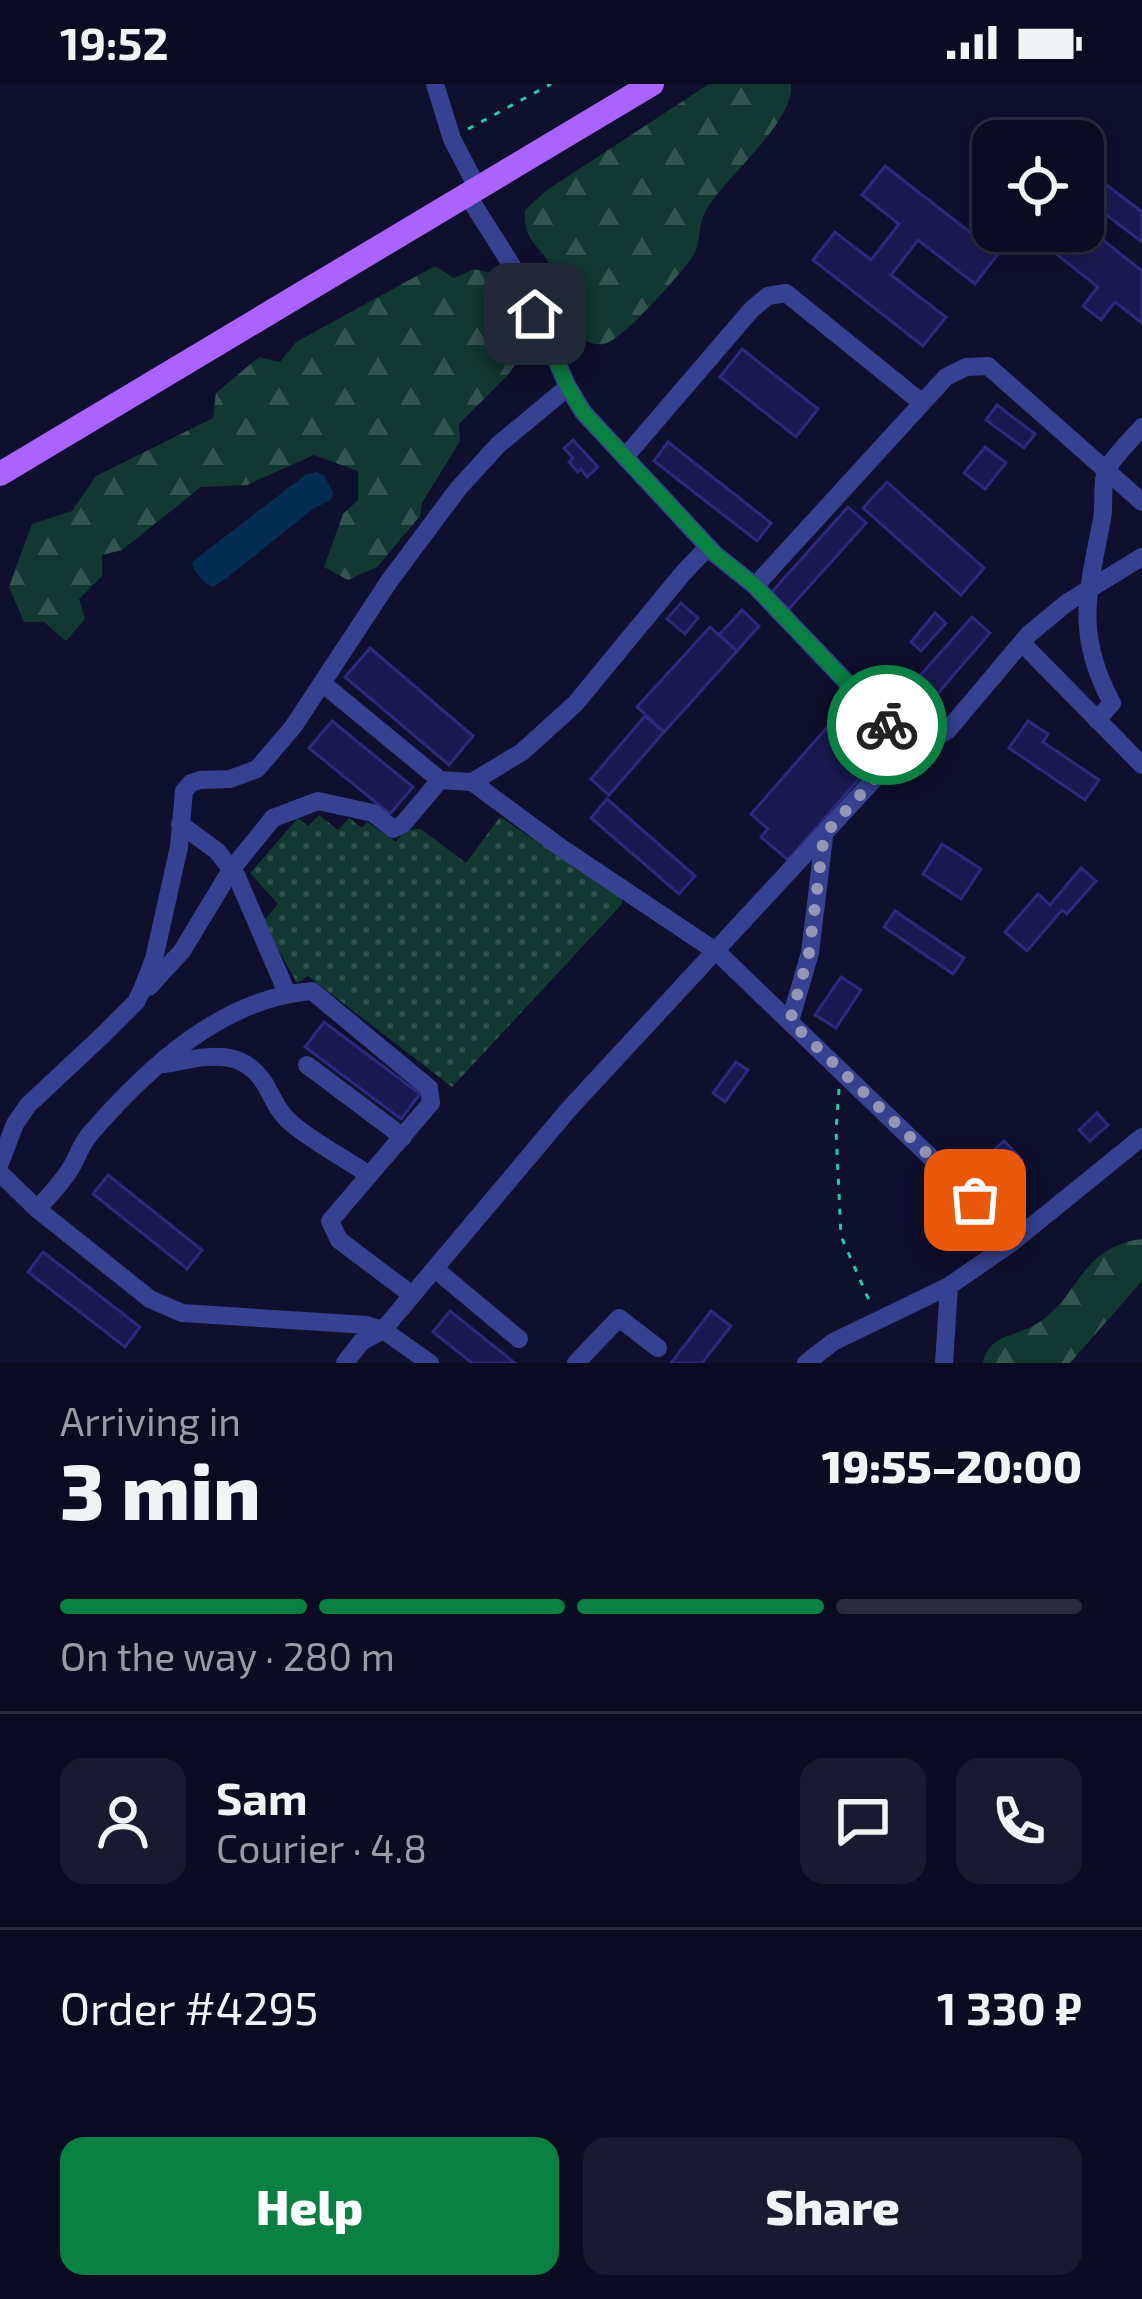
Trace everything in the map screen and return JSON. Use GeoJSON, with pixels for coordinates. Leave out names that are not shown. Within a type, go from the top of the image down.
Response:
{"type":"FeatureCollection","features":[{"type":"Feature","properties":{"kind":"main road"},"geometry":{"type":"LineString","coordinates":[[0,474],[652,84]]}},
{"type":"Feature","properties":{"kind":"street"},"geometry":{"type":"LineString","coordinates":[[436,84],[473,193],[583,412],[708,547],[755,586],[914,753]]}},
{"type":"Feature","properties":{"kind":"street"},"geometry":{"type":"LineString","coordinates":[[625,457],[768,296],[787,293],[921,402]]}},
{"type":"Feature","properties":{"kind":"street"},"geometry":{"type":"LineString","coordinates":[[755,586],[921,402],[946,377],[965,368],[988,366],[1142,502]]}},
{"type":"Feature","properties":{"kind":"street"},"geometry":{"type":"LineString","coordinates":[[136,1001],[154,958],[179,847],[184,790],[190,783],[257,770],[293,727],[458,489],[497,445],[568,387]]}},
{"type":"Feature","properties":{"kind":"street"},"geometry":{"type":"LineString","coordinates":[[1097,720],[1112,703],[1088,645],[1087,591],[1104,512],[1106,471],[1142,427]]}},
{"type":"Feature","properties":{"kind":"street"},"geometry":{"type":"LineString","coordinates":[[322,683],[440,780],[472,782],[522,752],[575,704],[708,547]]}},
{"type":"Feature","properties":{"kind":"street"},"geometry":{"type":"LineString","coordinates":[[345,1363],[361,1342],[383,1330],[569,1109],[880,773],[948,730],[1022,643],[1068,602],[1142,557]]}},
{"type":"Feature","properties":{"kind":"street"},"geometry":{"type":"LineString","coordinates":[[1022,643],[1142,765]]}},
{"type":"Feature","properties":{"kind":"street"},"geometry":{"type":"LineString","coordinates":[[0,1163],[28,1105],[182,951],[232,870],[274,818],[318,801],[373,813],[393,829],[403,824],[440,780]]}},
{"type":"Feature","properties":{"kind":"street"},"geometry":{"type":"LineString","coordinates":[[472,782],[560,848],[717,952],[975,1200],[1010,1244]]}},
{"type":"Feature","properties":{"kind":"street"},"geometry":{"type":"LineString","coordinates":[[180,824],[217,851],[232,870],[287,993]]}},
{"type":"Feature","properties":{"kind":"street"},"geometry":{"type":"LineString","coordinates":[[790,1021],[809,953],[824,835]]}},
{"type":"Feature","properties":{"kind":"street"},"geometry":{"type":"LineString","coordinates":[[37,1209],[70,1171],[87,1138],[159,1065],[236,1010],[287,993],[312,991],[429,1088],[431,1103],[330,1221],[339,1240],[412,1295]]}},
{"type":"Feature","properties":{"kind":"street"},"geometry":{"type":"LineString","coordinates":[[159,1065],[218,1055],[235,1058],[262,1079],[291,1122],[369,1175]]}},
{"type":"Feature","properties":{"kind":"street"},"geometry":{"type":"LineString","coordinates":[[307,1065],[403,1137]]}},
{"type":"Feature","properties":{"kind":"street"},"geometry":{"type":"LineString","coordinates":[[806,1363],[833,1342],[950,1286],[1142,1138]]}},
{"type":"Feature","properties":{"kind":"street"},"geometry":{"type":"LineString","coordinates":[[0,1173],[37,1209],[150,1299],[182,1313],[367,1325],[383,1330],[430,1363]]}},
{"type":"Feature","properties":{"kind":"street"},"geometry":{"type":"LineString","coordinates":[[434,1269],[519,1339]]}},
{"type":"Feature","properties":{"kind":"street"},"geometry":{"type":"LineString","coordinates":[[944,1363],[950,1286]]}},
{"type":"Feature","properties":{"kind":"street"},"geometry":{"type":"LineString","coordinates":[[577,1363],[619,1318],[658,1348]]}},
{"type":"Feature","properties":{"kind":"path"},"geometry":{"type":"LineString","coordinates":[[452,139],[551,84]]}},
{"type":"Feature","properties":{"kind":"path"},"geometry":{"type":"LineString","coordinates":[[840,1068],[836,1130],[841,1236],[878,1319]]}},
{"type":"Feature","properties":{"kind":"green space"},"geometry":{"type":"Polygon","coordinates":[[[709,84],[791,84],[782,116],[705,212],[696,251],[677,276],[609,342],[596,344],[575,336],[553,270],[527,230],[525,210],[547,190],[709,84]]]}},
{"type":"Feature","properties":{"kind":"green space"},"geometry":{"type":"Polygon","coordinates":[[[435,266],[454,278],[474,269],[499,275],[526,349],[508,375],[459,424],[460,441],[422,503],[420,516],[377,567],[348,580],[324,567],[343,514],[358,500],[358,471],[314,455],[247,485],[201,487],[122,550],[102,555],[102,576],[79,599],[85,619],[66,641],[44,622],[24,622],[9,587],[32,524],[72,511],[96,476],[213,418],[216,393],[259,357],[280,362],[296,342],[435,266]]]}},
{"type":"Feature","properties":{"kind":"green space"},"geometry":{"type":"Polygon","coordinates":[[[319,815],[338,830],[349,818],[362,828],[367,822],[396,842],[405,830],[421,829],[466,863],[500,817],[622,898],[622,904],[452,1087],[308,976],[297,983],[263,922],[278,904],[250,873],[298,818],[308,826],[319,815]]]}},
{"type":"Feature","properties":{"kind":"green space"},"geometry":{"type":"Polygon","coordinates":[[[1142,1239],[1142,1281],[1070,1363],[983,1363],[995,1342],[1048,1315],[1104,1252],[1142,1239]]]}},
{"type":"Feature","properties":{"kind":"water"},"geometry":{"type":"Polygon","coordinates":[[[305,475],[324,475],[334,494],[329,501],[213,587],[200,577],[192,562],[305,475]]]}},
{"type":"Feature","properties":{"kind":"building"},"geometry":{"type":"Polygon","coordinates":[[[885,166],[972,234],[972,252],[998,254],[975,284],[918,240],[891,275],[946,317],[923,346],[813,260],[835,232],[871,260],[899,224],[862,195],[885,166]]]}},
{"type":"Feature","properties":{"kind":"building"},"geometry":{"type":"Polygon","coordinates":[[[1104,183],[1142,212],[1142,242],[1104,213],[1104,183]]]}},
{"type":"Feature","properties":{"kind":"building"},"geometry":{"type":"Polygon","coordinates":[[[1104,241],[1142,271],[1142,323],[1115,302],[1101,320],[1083,306],[1098,287],[1054,252],[1104,252],[1104,241]]]}},
{"type":"Feature","properties":{"kind":"building"},"geometry":{"type":"Polygon","coordinates":[[[742,349],[818,409],[796,437],[720,377],[742,349]]]}},
{"type":"Feature","properties":{"kind":"building"},"geometry":{"type":"Polygon","coordinates":[[[997,405],[1035,434],[1024,448],[986,420],[997,405]]]}},
{"type":"Feature","properties":{"kind":"building"},"geometry":{"type":"Polygon","coordinates":[[[573,440],[598,467],[587,477],[569,462],[573,458],[564,448],[573,440]]]}},
{"type":"Feature","properties":{"kind":"building"},"geometry":{"type":"Polygon","coordinates":[[[668,442],[771,523],[757,541],[654,461],[668,442]]]}},
{"type":"Feature","properties":{"kind":"building"},"geometry":{"type":"Polygon","coordinates":[[[985,447],[1006,463],[985,489],[964,473],[985,447]]]}},
{"type":"Feature","properties":{"kind":"building"},"geometry":{"type":"Polygon","coordinates":[[[887,482],[984,568],[961,595],[863,508],[887,482]]]}},
{"type":"Feature","properties":{"kind":"building"},"geometry":{"type":"Polygon","coordinates":[[[848,507],[866,523],[789,609],[771,593],[848,507]]]}},
{"type":"Feature","properties":{"kind":"building"},"geometry":{"type":"Polygon","coordinates":[[[681,603],[698,618],[685,634],[667,619],[681,603]]]}},
{"type":"Feature","properties":{"kind":"building"},"geometry":{"type":"Polygon","coordinates":[[[742,610],[759,626],[737,651],[719,635],[742,610]]]}},
{"type":"Feature","properties":{"kind":"building"},"geometry":{"type":"Polygon","coordinates":[[[935,613],[946,623],[921,651],[911,642],[935,613]]]}},
{"type":"Feature","properties":{"kind":"building"},"geometry":{"type":"Polygon","coordinates":[[[972,617],[990,633],[913,722],[894,705],[972,617]]]}},
{"type":"Feature","properties":{"kind":"building"},"geometry":{"type":"Polygon","coordinates":[[[710,627],[737,651],[664,732],[637,707],[710,627]]]}},
{"type":"Feature","properties":{"kind":"building"},"geometry":{"type":"Polygon","coordinates":[[[370,648],[473,736],[449,765],[345,677],[370,648]]]}},
{"type":"Feature","properties":{"kind":"building"},"geometry":{"type":"Polygon","coordinates":[[[645,716],[664,732],[609,795],[591,779],[645,716]]]}},
{"type":"Feature","properties":{"kind":"building"},"geometry":{"type":"Polygon","coordinates":[[[332,721],[413,787],[390,814],[309,748],[332,721]]]}},
{"type":"Feature","properties":{"kind":"building"},"geometry":{"type":"Polygon","coordinates":[[[1028,721],[1048,734],[1043,742],[1099,780],[1085,800],[1009,748],[1028,721]]]}},
{"type":"Feature","properties":{"kind":"building"},"geometry":{"type":"Polygon","coordinates":[[[829,725],[873,763],[788,860],[761,837],[768,829],[751,814],[829,725]]]}},
{"type":"Feature","properties":{"kind":"building"},"geometry":{"type":"Polygon","coordinates":[[[607,799],[695,876],[679,894],[591,818],[607,799]]]}},
{"type":"Feature","properties":{"kind":"building"},"geometry":{"type":"Polygon","coordinates":[[[942,844],[981,869],[961,899],[923,874],[942,844]]]}},
{"type":"Feature","properties":{"kind":"building"},"geometry":{"type":"Polygon","coordinates":[[[1081,868],[1096,881],[1067,914],[1062,910],[1027,951],[1005,932],[1038,894],[1050,905],[1081,868]]]}},
{"type":"Feature","properties":{"kind":"building"},"geometry":{"type":"Polygon","coordinates":[[[895,911],[964,958],[953,974],[884,927],[895,911]]]}},
{"type":"Feature","properties":{"kind":"building"},"geometry":{"type":"Polygon","coordinates":[[[841,977],[861,990],[836,1028],[815,1015],[841,977]]]}},
{"type":"Feature","properties":{"kind":"building"},"geometry":{"type":"Polygon","coordinates":[[[324,1022],[420,1094],[401,1119],[305,1047],[324,1022]]]}},
{"type":"Feature","properties":{"kind":"building"},"geometry":{"type":"Polygon","coordinates":[[[736,1062],[748,1070],[725,1102],[713,1093],[736,1062]]]}},
{"type":"Feature","properties":{"kind":"building"},"geometry":{"type":"Polygon","coordinates":[[[1097,1113],[1108,1125],[1090,1141],[1079,1130],[1097,1113]]]}},
{"type":"Feature","properties":{"kind":"building"},"geometry":{"type":"Polygon","coordinates":[[[1004,1141],[1022,1160],[1003,1177],[985,1158],[1004,1141]]]}},
{"type":"Feature","properties":{"kind":"building"},"geometry":{"type":"Polygon","coordinates":[[[108,1175],[202,1250],[187,1269],[93,1194],[108,1175]]]}},
{"type":"Feature","properties":{"kind":"building"},"geometry":{"type":"Polygon","coordinates":[[[43,1252],[140,1327],[125,1347],[28,1272],[43,1252]]]}},
{"type":"Feature","properties":{"kind":"building"},"geometry":{"type":"Polygon","coordinates":[[[450,1311],[515,1363],[472,1363],[433,1332],[450,1311]]]}},
{"type":"Feature","properties":{"kind":"building"},"geometry":{"type":"Polygon","coordinates":[[[711,1311],[731,1326],[702,1363],[671,1363],[711,1311]]]}},
{"type":"Feature","properties":{"kind":"way so far"},"geometry":{"type":"LineString","coordinates":[[887,725],[914,753],[880,773],[824,835],[809,953],[790,1021],[975,1200]]}},
{"type":"Feature","properties":{"kind":"route"},"geometry":{"type":"LineString","coordinates":[[535,314],[583,412],[715,554],[755,586],[887,725]]}}]}
